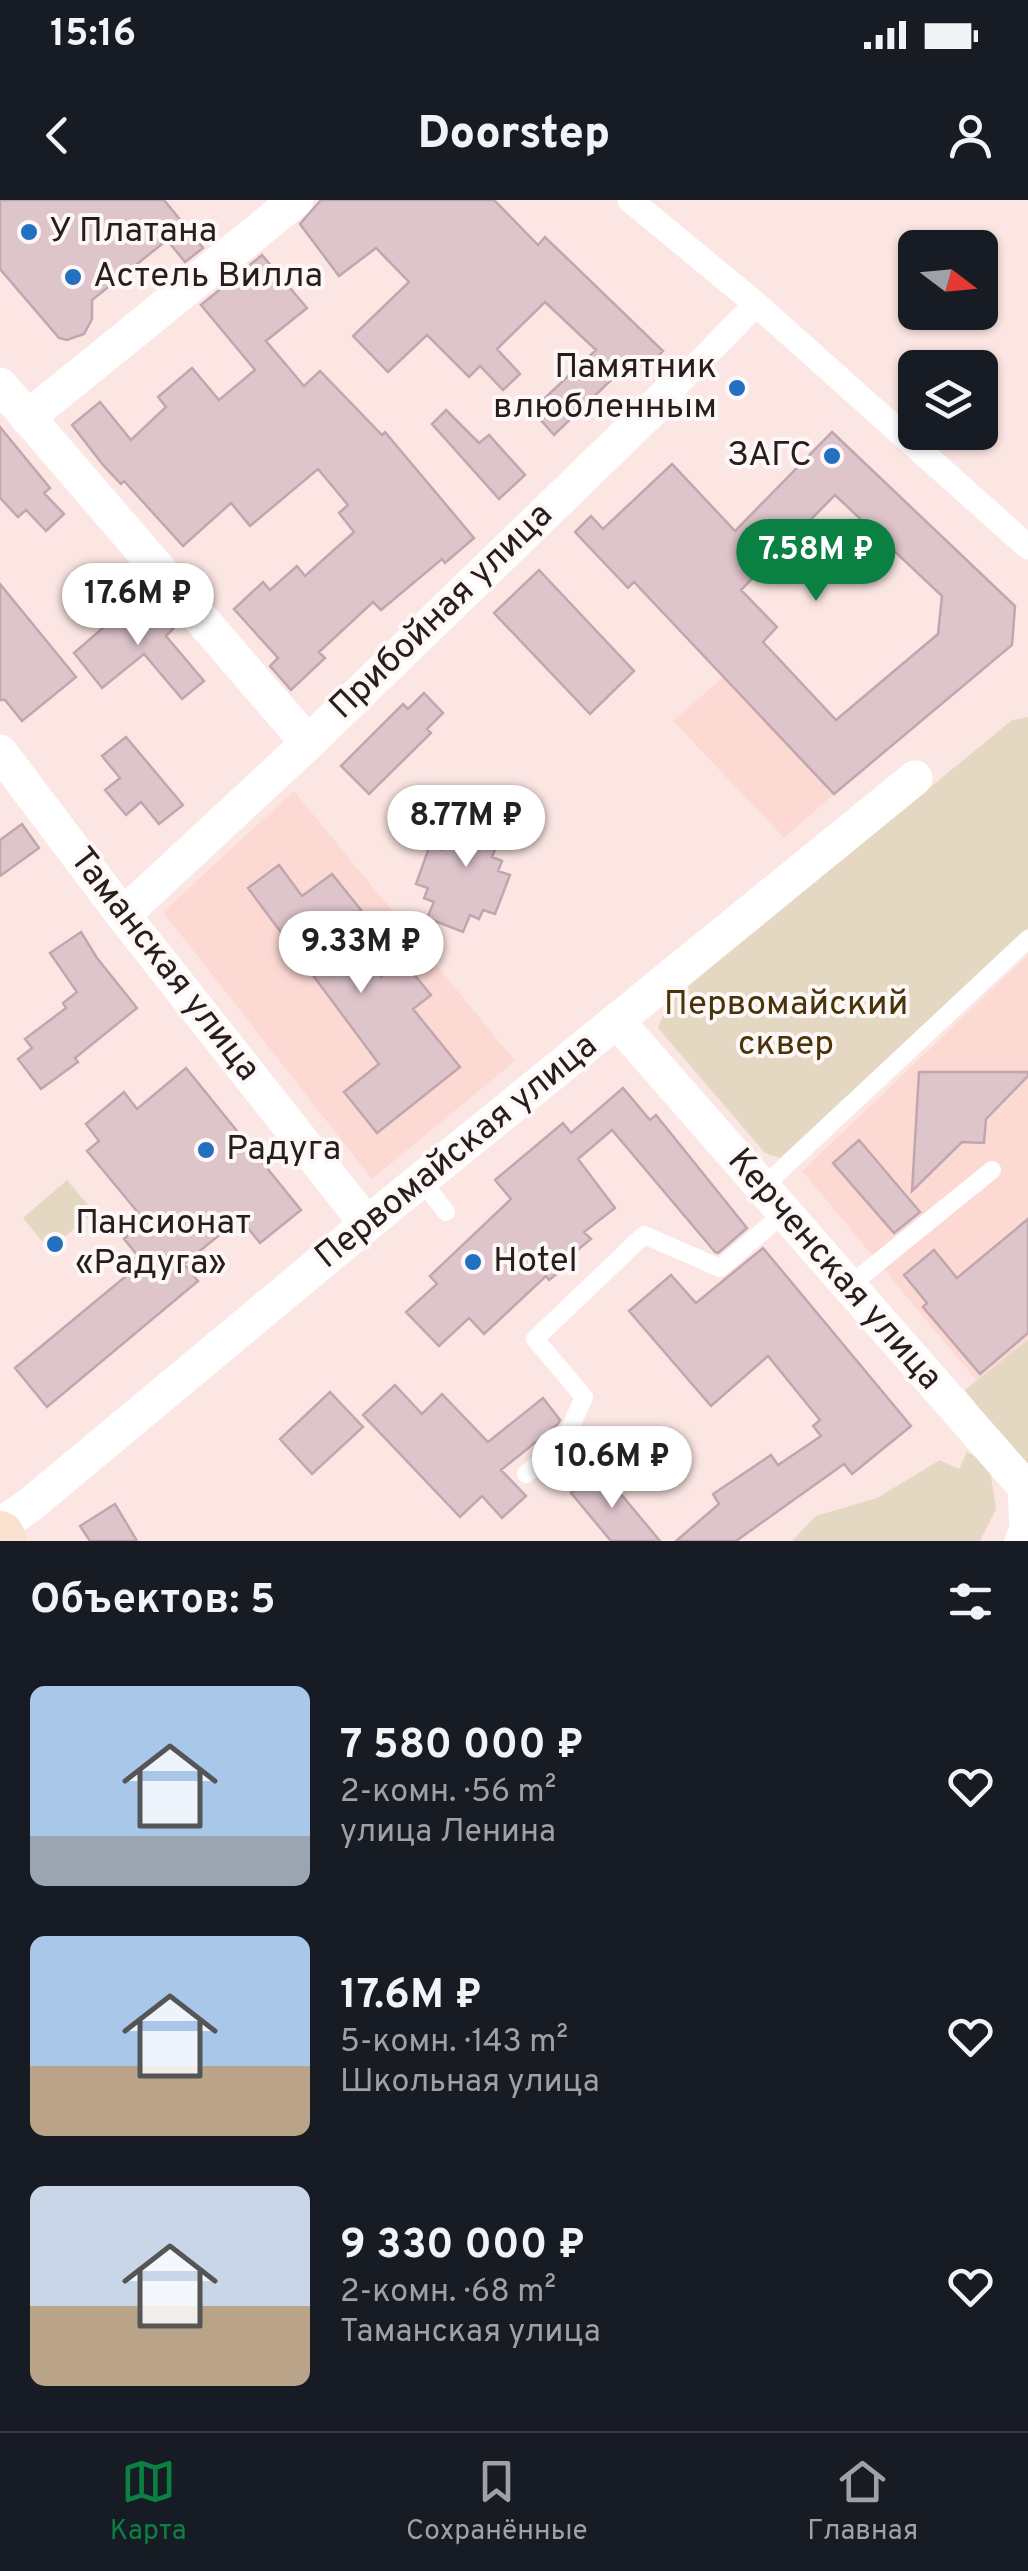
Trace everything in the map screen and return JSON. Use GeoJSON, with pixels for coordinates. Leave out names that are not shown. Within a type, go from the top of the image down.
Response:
{"type":"FeatureCollection","features":[{"type":"Feature","properties":{"kind":"street"},"geometry":{"type":"LineString","coordinates":[[27,418],[296,200]]}},
{"type":"Feature","properties":{"kind":"street"},"geometry":{"type":"LineString","coordinates":[[630,200],[756,304],[1028,547]]}},
{"type":"Feature","properties":{"kind":"street","name":"Прибойная улица"},"geometry":{"type":"LineString","coordinates":[[123,914],[308,742],[756,304]]}},
{"type":"Feature","properties":{"kind":"street"},"geometry":{"type":"LineString","coordinates":[[0,385],[308,742]]}},
{"type":"Feature","properties":{"kind":"street","name":"Таманская улица"},"geometry":{"type":"LineString","coordinates":[[0,752],[368,1224]]}},
{"type":"Feature","properties":{"kind":"street","name":"Первомайская улица"},"geometry":{"type":"LineString","coordinates":[[0,1526],[915,778]]}},
{"type":"Feature","properties":{"kind":"street","name":"Керченская улица"},"geometry":{"type":"LineString","coordinates":[[616,1021],[1025,1487],[1028,1530]]}},
{"type":"Feature","properties":{"kind":"street"},"geometry":{"type":"LineString","coordinates":[[1022,1541],[1028,1530]]}},
{"type":"Feature","properties":{"kind":"lane"},"geometry":{"type":"LineString","coordinates":[[526,1474],[563,1444],[584,1396],[535,1339],[644,1235],[720,1268],[773,1201],[1028,938]]}},
{"type":"Feature","properties":{"kind":"lane"},"geometry":{"type":"LineString","coordinates":[[849,1286],[992,1170]]}},
{"type":"Feature","properties":{"kind":"lane"},"geometry":{"type":"LineString","coordinates":[[432,1194],[446,1212]]}},
{"type":"Feature","properties":{"kind":"shaded area"},"geometry":{"type":"Polygon","coordinates":[[[763,642],[873,760],[784,838],[673,721],[763,642]]]}},
{"type":"Feature","properties":{"kind":"shaded area"},"geometry":{"type":"Polygon","coordinates":[[[294,791],[515,1061],[372,1179],[163,912],[294,791]]]}},
{"type":"Feature","properties":{"kind":"shaded area"},"geometry":{"type":"Polygon","coordinates":[[[1028,955],[1028,1367],[991,1398],[802,1171],[1028,955]]]}},
{"type":"Feature","properties":{"kind":"green space","name":"Первомайский сквер"},"geometry":{"type":"Polygon","coordinates":[[[1028,717],[1028,928],[780,1158],[765,1153],[658,1028],[668,1003],[1012,720],[1028,717]]]}},
{"type":"Feature","properties":{"kind":"green space"},"geometry":{"type":"Polygon","coordinates":[[[67,1180],[94,1212],[49,1250],[23,1218],[67,1180]]]}},
{"type":"Feature","properties":{"kind":"green space"},"geometry":{"type":"Polygon","coordinates":[[[1028,1340],[1028,1471],[965,1390],[1028,1340]]]}},
{"type":"Feature","properties":{"kind":"green space"},"geometry":{"type":"Polygon","coordinates":[[[967,1452],[989,1463],[996,1509],[980,1541],[792,1541],[816,1516],[877,1498],[940,1460],[959,1469],[967,1452]]]}},
{"type":"Feature","properties":{"kind":"building"},"geometry":{"type":"Polygon","coordinates":[[[0,200],[164,200],[203,248],[185,262],[167,240],[92,300],[92,319],[84,334],[67,340],[59,338],[0,269],[0,200]]]}},
{"type":"Feature","properties":{"kind":"building"},"geometry":{"type":"Polygon","coordinates":[[[321,200],[494,200],[538,245],[545,237],[663,351],[645,369],[634,358],[554,435],[532,410],[596,350],[545,302],[497,349],[520,374],[503,390],[480,366],[469,377],[427,335],[388,372],[353,336],[409,282],[376,248],[339,276],[300,224],[321,200]]]}},
{"type":"Feature","properties":{"kind":"building"},"geometry":{"type":"Polygon","coordinates":[[[262,255],[307,308],[266,341],[304,386],[320,371],[382,435],[385,432],[474,538],[381,610],[373,602],[319,652],[325,658],[291,690],[270,666],[278,658],[234,609],[263,582],[270,590],[297,566],[305,576],[354,532],[339,513],[348,505],[318,469],[250,526],[231,503],[183,546],[124,481],[121,484],[103,465],[72,425],[100,402],[131,440],[166,407],[158,397],[192,368],[219,400],[255,370],[201,305],[262,255]]]}},
{"type":"Feature","properties":{"kind":"building"},"geometry":{"type":"Polygon","coordinates":[[[446,410],[479,443],[489,435],[525,475],[499,499],[432,424],[446,410]]]}},
{"type":"Feature","properties":{"kind":"building"},"geometry":{"type":"Polygon","coordinates":[[[0,427],[50,488],[44,493],[64,514],[46,531],[26,510],[18,517],[0,498],[0,427]]]}},
{"type":"Feature","properties":{"kind":"building"},"geometry":{"type":"Polygon","coordinates":[[[832,432],[1015,606],[1012,645],[834,794],[634,582],[628,588],[575,532],[591,516],[603,529],[672,464],[735,531],[832,432]],[[835,495],[741,590],[777,627],[763,642],[836,720],[938,634],[942,596],[835,495]]]}},
{"type":"Feature","properties":{"kind":"building"},"geometry":{"type":"Polygon","coordinates":[[[539,570],[634,671],[590,714],[494,613],[539,570]]]}},
{"type":"Feature","properties":{"kind":"building"},"geometry":{"type":"Polygon","coordinates":[[[0,584],[76,677],[22,721],[5,700],[0,700],[0,584]]]}},
{"type":"Feature","properties":{"kind":"building"},"geometry":{"type":"Polygon","coordinates":[[[143,593],[173,629],[166,636],[204,681],[182,699],[144,654],[102,688],[74,653],[143,593]]]}},
{"type":"Feature","properties":{"kind":"building"},"geometry":{"type":"Polygon","coordinates":[[[424,693],[443,713],[427,729],[431,733],[369,794],[341,766],[403,704],[408,709],[424,693]]]}},
{"type":"Feature","properties":{"kind":"building"},"geometry":{"type":"Polygon","coordinates":[[[126,737],[183,805],[159,824],[141,802],[126,815],[105,790],[120,778],[102,756],[126,737]]]}},
{"type":"Feature","properties":{"kind":"building"},"geometry":{"type":"Polygon","coordinates":[[[473,800],[509,814],[492,857],[502,861],[498,871],[510,875],[495,914],[483,910],[479,919],[470,915],[463,932],[427,918],[434,902],[424,898],[428,888],[416,884],[430,845],[443,850],[447,840],[456,843],[473,800]]]}},
{"type":"Feature","properties":{"kind":"building"},"geometry":{"type":"Polygon","coordinates":[[[22,824],[39,848],[0,876],[0,840],[22,824]]]}},
{"type":"Feature","properties":{"kind":"building"},"geometry":{"type":"Polygon","coordinates":[[[279,865],[302,896],[332,874],[361,910],[342,924],[381,977],[403,961],[431,995],[413,1009],[460,1067],[377,1133],[344,1092],[379,1064],[248,888],[279,865]]]}},
{"type":"Feature","properties":{"kind":"building"},"geometry":{"type":"Polygon","coordinates":[[[81,932],[137,1008],[75,1058],[78,1062],[41,1089],[18,1059],[32,1048],[25,1039],[66,1008],[63,1003],[77,992],[50,953],[81,932]]]}},
{"type":"Feature","properties":{"kind":"building"},"geometry":{"type":"Polygon","coordinates":[[[186,1068],[301,1210],[260,1243],[240,1218],[184,1264],[198,1281],[47,1407],[15,1368],[137,1267],[132,1261],[138,1256],[124,1239],[145,1221],[87,1151],[99,1141],[86,1124],[124,1092],[137,1109],[186,1068]]]}},
{"type":"Feature","properties":{"kind":"building"},"geometry":{"type":"Polygon","coordinates":[[[919,1072],[1028,1072],[1028,1076],[986,1119],[984,1143],[962,1142],[912,1191],[919,1072]]]}},
{"type":"Feature","properties":{"kind":"building"},"geometry":{"type":"Polygon","coordinates":[[[623,1088],[650,1120],[656,1115],[747,1228],[715,1252],[612,1130],[578,1159],[615,1208],[584,1232],[591,1239],[564,1261],[568,1265],[549,1280],[546,1276],[484,1334],[469,1318],[439,1346],[406,1312],[437,1284],[430,1276],[511,1199],[495,1180],[563,1123],[571,1133],[623,1088]]]}},
{"type":"Feature","properties":{"kind":"building"},"geometry":{"type":"Polygon","coordinates":[[[859,1140],[920,1212],[894,1233],[833,1163],[859,1140]]]}},
{"type":"Feature","properties":{"kind":"building"},"geometry":{"type":"Polygon","coordinates":[[[1028,1219],[1028,1333],[980,1374],[923,1307],[927,1303],[904,1275],[934,1250],[957,1278],[1028,1219]]]}},
{"type":"Feature","properties":{"kind":"building"},"geometry":{"type":"Polygon","coordinates":[[[763,1248],[911,1426],[852,1474],[844,1464],[736,1541],[676,1541],[719,1504],[713,1494],[771,1455],[778,1465],[821,1436],[813,1426],[820,1420],[768,1356],[711,1406],[629,1311],[671,1275],[696,1303],[763,1248]]]}},
{"type":"Feature","properties":{"kind":"building"},"geometry":{"type":"Polygon","coordinates":[[[395,1385],[422,1414],[442,1394],[488,1442],[543,1398],[560,1420],[558,1424],[501,1470],[526,1496],[502,1518],[482,1496],[460,1517],[363,1415],[395,1385]]]}},
{"type":"Feature","properties":{"kind":"building"},"geometry":{"type":"Polygon","coordinates":[[[330,1392],[363,1427],[312,1474],[280,1439],[330,1392]]]}},
{"type":"Feature","properties":{"kind":"building"},"geometry":{"type":"Polygon","coordinates":[[[600,1469],[660,1541],[611,1541],[571,1493],[600,1469]]]}},
{"type":"Feature","properties":{"kind":"building"},"geometry":{"type":"Polygon","coordinates":[[[115,1504],[137,1541],[90,1541],[80,1526],[115,1504]]]}},
{"type":"Feature","properties":{"kind":"place","name":"У Платана"},"geometry":{"type":"Point","coordinates":[29,232]}},
{"type":"Feature","properties":{"kind":"place","name":"Астель Вилла"},"geometry":{"type":"Point","coordinates":[73,277]}},
{"type":"Feature","properties":{"kind":"place","name":"Памятник влюбленным"},"geometry":{"type":"Point","coordinates":[737,388]}},
{"type":"Feature","properties":{"kind":"place","name":"ЗАГС"},"geometry":{"type":"Point","coordinates":[832,456]}},
{"type":"Feature","properties":{"kind":"place","name":"Радуга"},"geometry":{"type":"Point","coordinates":[206,1150]}},
{"type":"Feature","properties":{"kind":"place","name":"Пансионат «Радуга»"},"geometry":{"type":"Point","coordinates":[55,1244]}},
{"type":"Feature","properties":{"kind":"place","name":"Hotel"},"geometry":{"type":"Point","coordinates":[473,1262]}}]}
